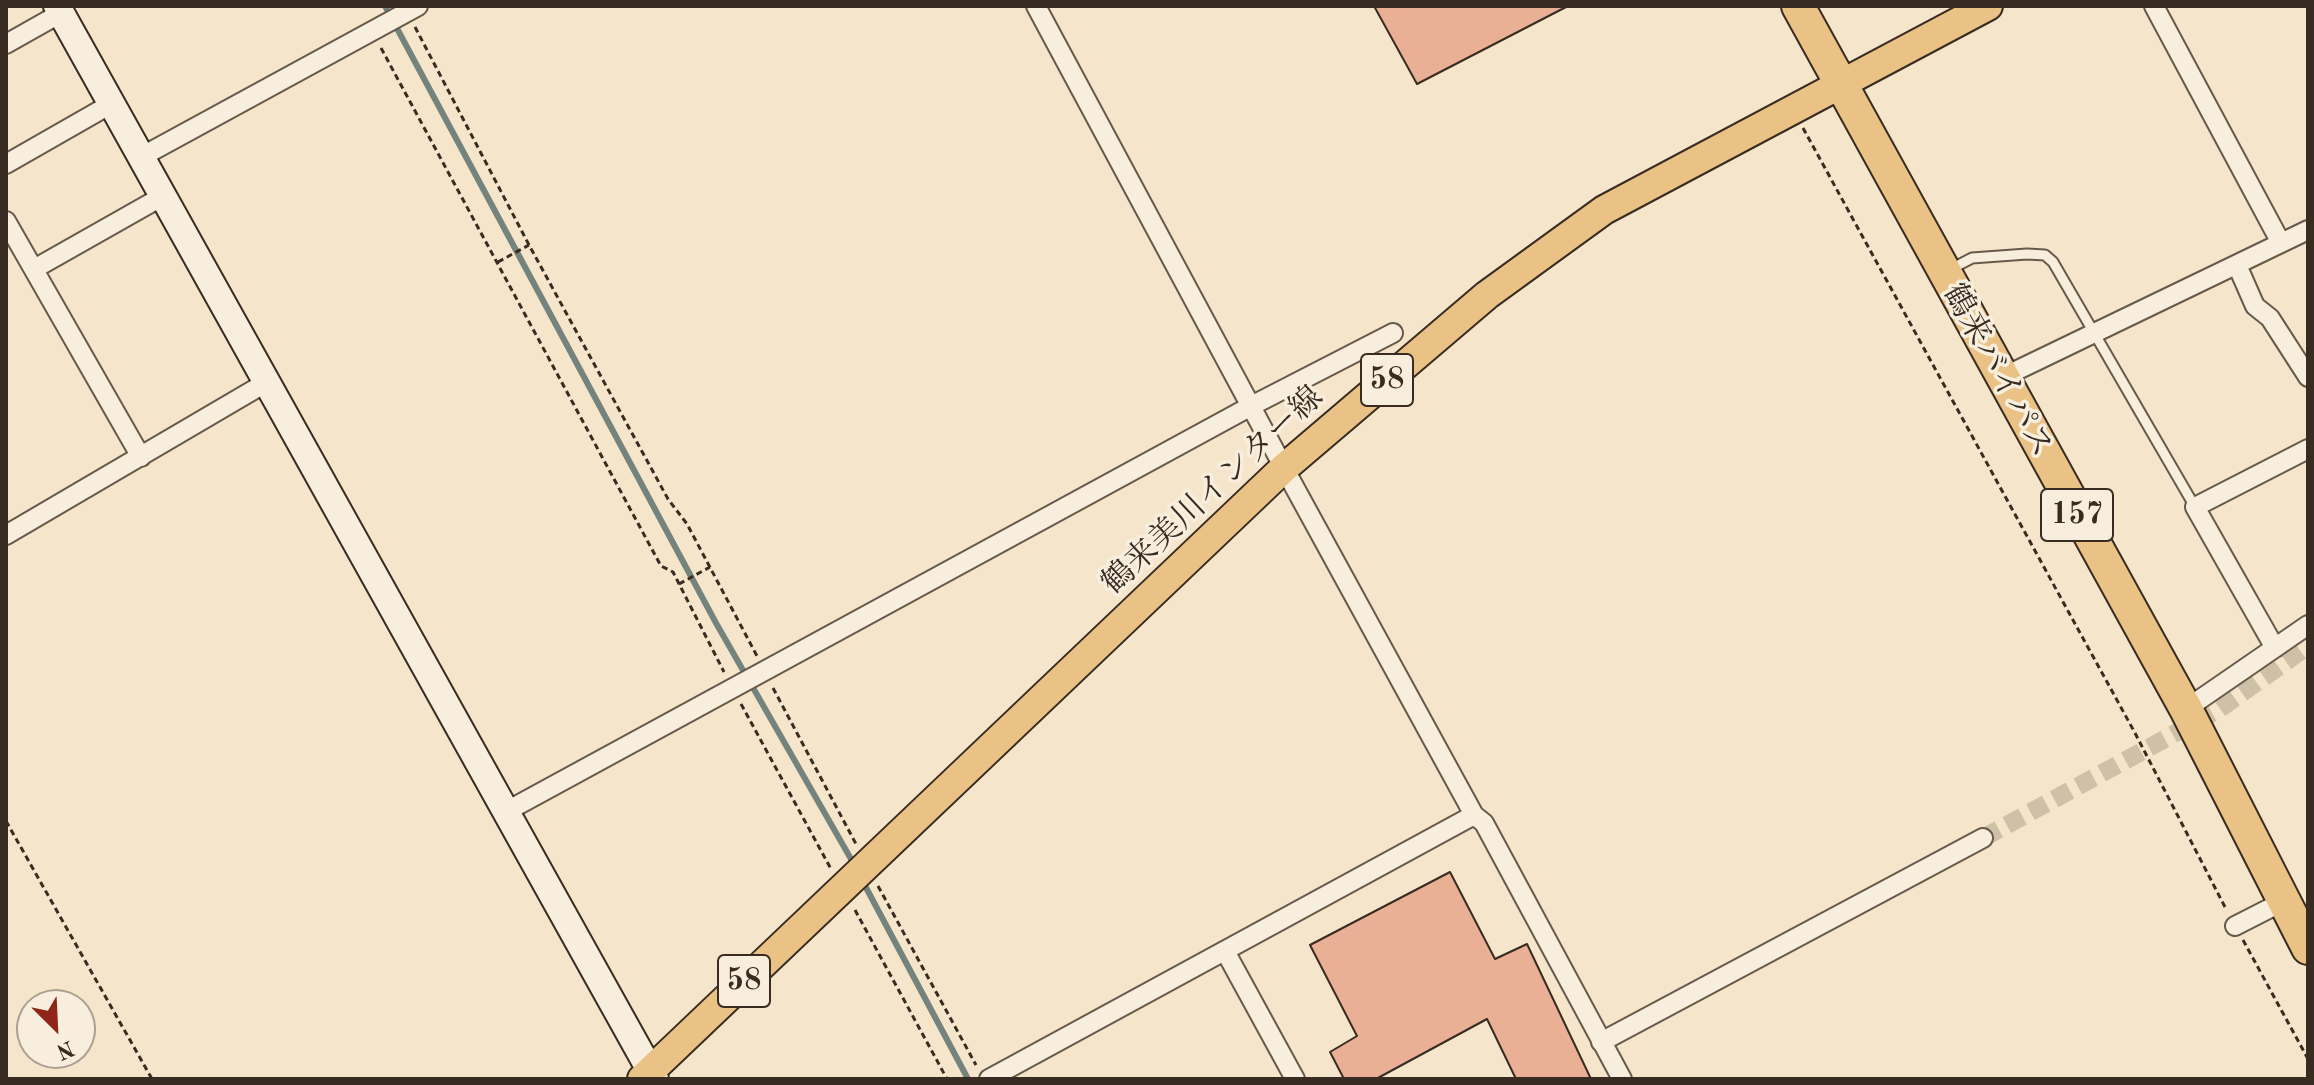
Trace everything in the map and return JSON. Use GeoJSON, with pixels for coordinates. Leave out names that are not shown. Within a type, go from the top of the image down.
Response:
{"type":"FeatureCollection","features":[{"type":"Feature","properties":{"kind":"highway","name":"鶴来バイパス"},"geometry":{"type":"LineString","coordinates":[[1798,6],[2186,709],[2308,948]]}},
{"type":"Feature","properties":{"kind":"main road","name":"鶴来美川インター線"},"geometry":{"type":"LineString","coordinates":[[649,1076],[866,863],[1284,468],[1487,295],[1604,210],[1988,6]]}},
{"type":"Feature","properties":{"kind":"street"},"geometry":{"type":"LineString","coordinates":[[1036,6],[1253,405],[1284,468],[1474,815],[1484,823],[1622,1079]]}},
{"type":"Feature","properties":{"kind":"street"},"geometry":{"type":"LineString","coordinates":[[2154,6],[2281,243]]}},
{"type":"Feature","properties":{"kind":"street"},"geometry":{"type":"LineString","coordinates":[[6,44],[59,10],[507,811],[649,1076]]}},
{"type":"Feature","properties":{"kind":"street"},"geometry":{"type":"LineString","coordinates":[[141,157],[397,16]]}},
{"type":"Feature","properties":{"kind":"street"},"geometry":{"type":"LineString","coordinates":[[6,164],[111,104]]}},
{"type":"Feature","properties":{"kind":"street"},"geometry":{"type":"LineString","coordinates":[[34,269],[163,196]]}},
{"type":"Feature","properties":{"kind":"street"},"geometry":{"type":"LineString","coordinates":[[6,221],[141,457]]}},
{"type":"Feature","properties":{"kind":"street"},"geometry":{"type":"LineString","coordinates":[[2001,378],[2308,230]]}},
{"type":"Feature","properties":{"kind":"street"},"geometry":{"type":"LineString","coordinates":[[2237,265],[2255,306],[2270,318],[2308,377]]}},
{"type":"Feature","properties":{"kind":"street"},"geometry":{"type":"LineString","coordinates":[[507,811],[1253,405],[1393,333]]}},
{"type":"Feature","properties":{"kind":"street"},"geometry":{"type":"LineString","coordinates":[[7,530],[141,457],[267,382]]}},
{"type":"Feature","properties":{"kind":"street"},"geometry":{"type":"LineString","coordinates":[[2275,648],[2195,507],[2308,449]]}},
{"type":"Feature","properties":{"kind":"street"},"geometry":{"type":"LineString","coordinates":[[2186,709],[2308,625]]}},
{"type":"Feature","properties":{"kind":"street"},"geometry":{"type":"LineString","coordinates":[[989,1079],[1474,815]]}},
{"type":"Feature","properties":{"kind":"street"},"geometry":{"type":"LineString","coordinates":[[1601,1042],[1983,838]]}},
{"type":"Feature","properties":{"kind":"street"},"geometry":{"type":"LineString","coordinates":[[2235,926],[2284,901]]}},
{"type":"Feature","properties":{"kind":"street"},"geometry":{"type":"LineString","coordinates":[[1225,951],[1295,1079]]}},
{"type":"Feature","properties":{"kind":"lane"},"geometry":{"type":"LineString","coordinates":[[1943,273],[1972,258],[2045,255],[2053,262],[2195,507]]}},
{"type":"Feature","properties":{"kind":"path"},"geometry":{"type":"LineString","coordinates":[[397,16],[709,567],[764,671]]}},
{"type":"Feature","properties":{"kind":"path"},"geometry":{"type":"LineString","coordinates":[[397,16],[493,260],[498,262],[661,566],[673,572],[732,687],[844,885],[947,1079]]}},
{"type":"Feature","properties":{"kind":"path"},"geometry":{"type":"LineString","coordinates":[[1794,111],[2135,733],[2308,1059]]}},
{"type":"Feature","properties":{"kind":"path"},"geometry":{"type":"LineString","coordinates":[[498,262],[528,246]]}},
{"type":"Feature","properties":{"kind":"path"},"geometry":{"type":"LineString","coordinates":[[679,584],[709,567]]}},
{"type":"Feature","properties":{"kind":"path"},"geometry":{"type":"LineString","coordinates":[[6,821],[152,1079]]}},
{"type":"Feature","properties":{"kind":"building"},"geometry":{"type":"Polygon","coordinates":[[[1374,6],[1568,6],[1417,84],[1374,6]]]}},
{"type":"Feature","properties":{"kind":"building"},"geometry":{"type":"Polygon","coordinates":[[[1450,872],[1495,959],[1527,944],[1591,1079],[1516,1079],[1487,1019],[1376,1079],[1344,1079],[1330,1052],[1357,1036],[1310,945],[1450,872]]]}},
{"type":"Feature","properties":{"kind":"waterway"},"geometry":{"type":"LineString","coordinates":[[385,6],[716,623],[855,866]]}},
{"type":"Feature","properties":{"kind":"waterway"},"geometry":{"type":"LineString","coordinates":[[862,880],[968,1079]]}},
{"type":"Feature","properties":{"kind":"tunnel"},"geometry":{"type":"LineString","coordinates":[[1983,838],[2218,710],[2308,646]]}}]}
